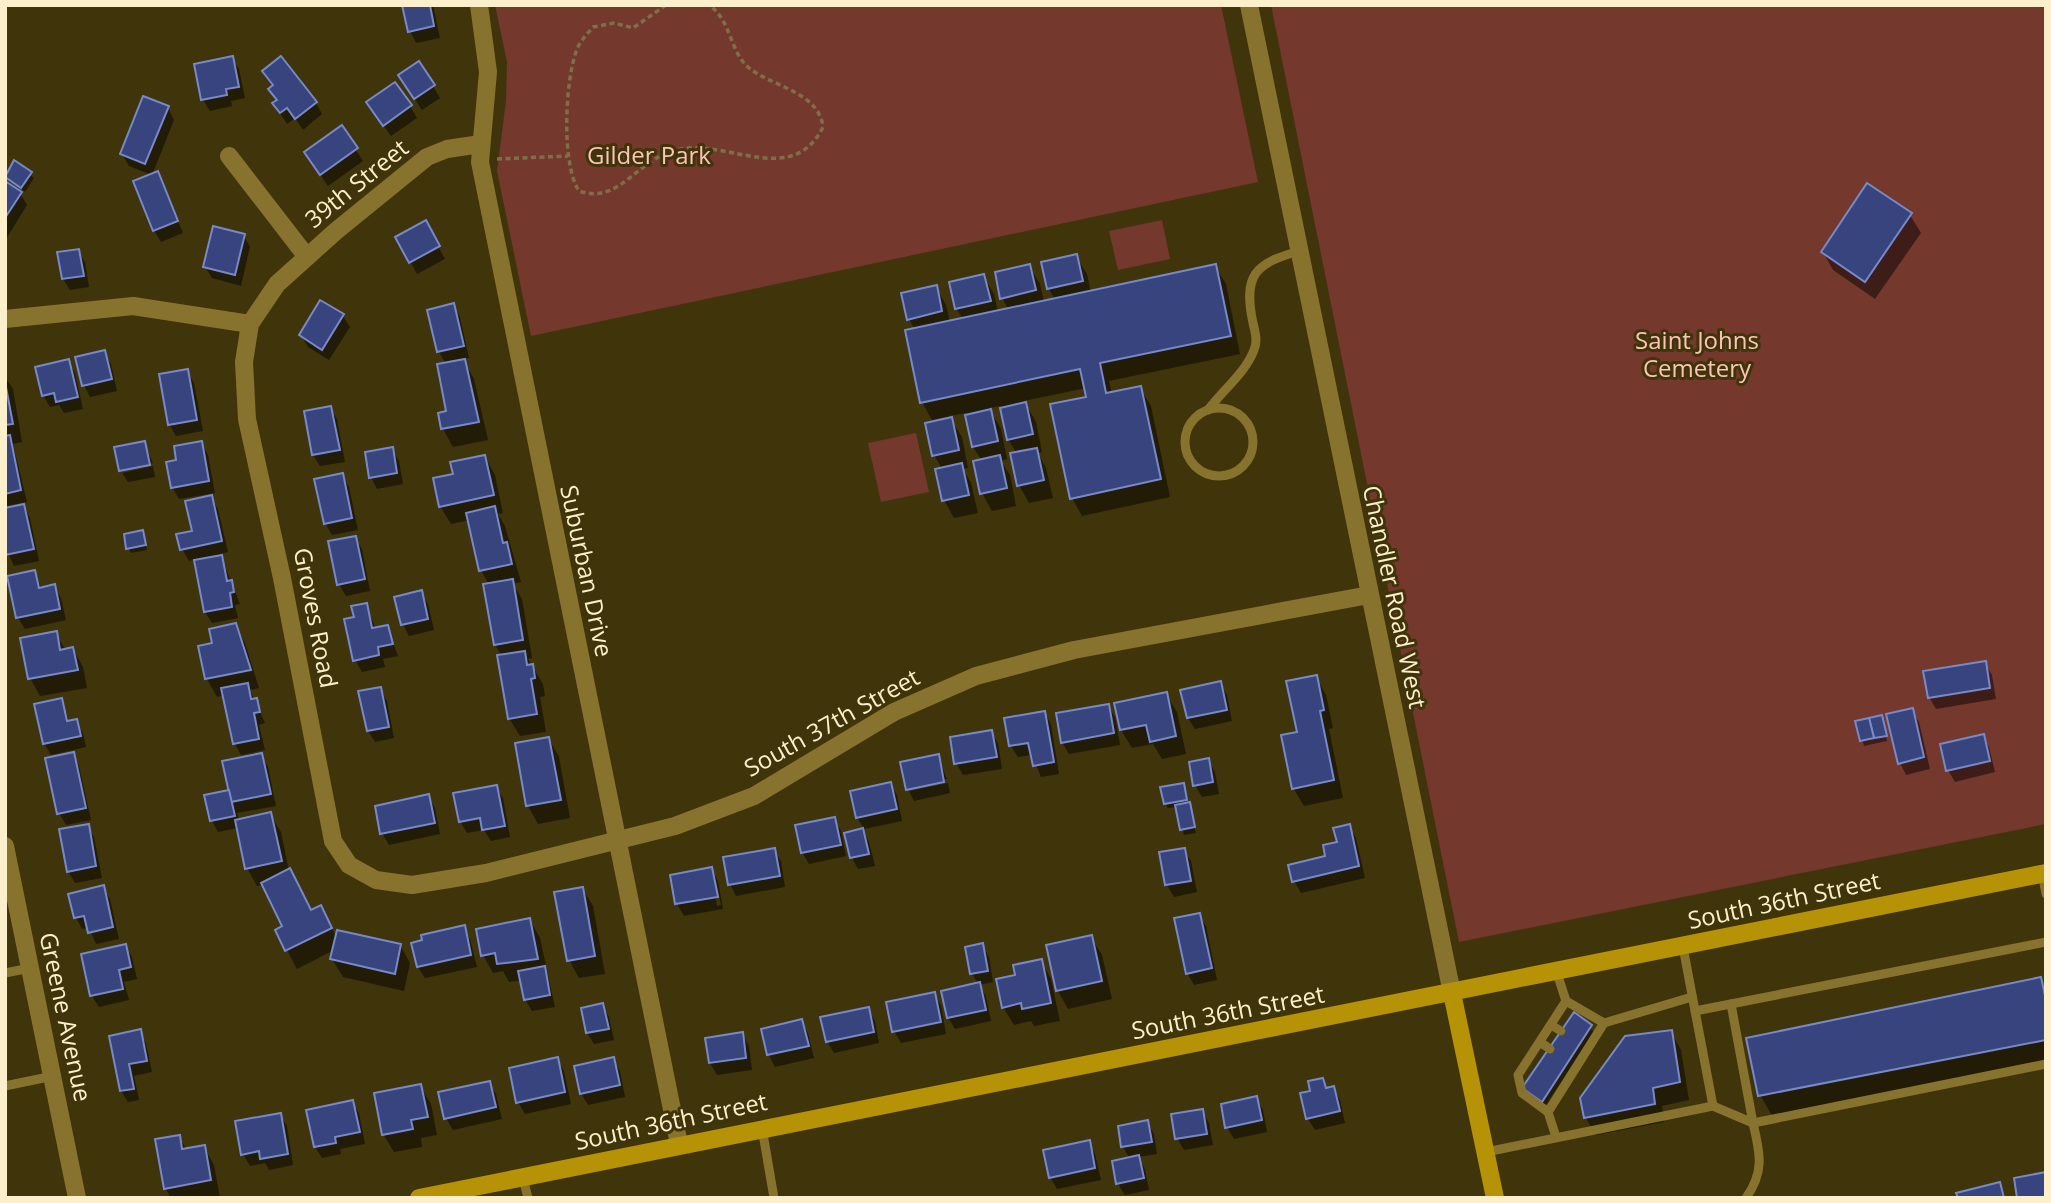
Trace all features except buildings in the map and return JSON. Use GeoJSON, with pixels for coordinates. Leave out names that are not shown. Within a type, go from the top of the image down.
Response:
{"type":"FeatureCollection","features":[{"type":"Feature","properties":{"kind":"main road","name":"South 36th Street"},"geometry":{"type":"LineString","coordinates":[[419,1198],[679,1144],[1557,973],[2044,873]]}},
{"type":"Feature","properties":{"kind":"main road","name":"Chandler Road West"},"geometry":{"type":"LineString","coordinates":[[1452,993],[1495,1198]]}},
{"type":"Feature","properties":{"kind":"street","name":"Suburban Drive"},"geometry":{"type":"LineString","coordinates":[[478,5],[488,72],[480,162],[679,1144]]}},
{"type":"Feature","properties":{"kind":"street","name":"Chandler Road West"},"geometry":{"type":"LineString","coordinates":[[1249,5],[1452,993]]}},
{"type":"Feature","properties":{"kind":"street","name":"39th Street"},"geometry":{"type":"LineString","coordinates":[[307,257],[427,158],[447,149],[481,144]]}},
{"type":"Feature","properties":{"kind":"street"},"geometry":{"type":"LineString","coordinates":[[229,156],[307,257]]}},
{"type":"Feature","properties":{"kind":"street","name":"Groves Road"},"geometry":{"type":"LineString","coordinates":[[307,257],[277,284],[250,324],[244,362],[247,419],[282,578],[333,841],[349,865],[376,880],[412,885],[486,873]]}},
{"type":"Feature","properties":{"kind":"street"},"geometry":{"type":"LineString","coordinates":[[5,319],[133,306],[250,324]]}},
{"type":"Feature","properties":{"kind":"street","name":"South 37th Street"},"geometry":{"type":"LineString","coordinates":[[486,873],[675,826],[754,796],[894,712],[976,676],[1074,650],[1369,595]]}},
{"type":"Feature","properties":{"kind":"street","name":"Greene Avenue"},"geometry":{"type":"LineString","coordinates":[[6,854],[77,1198]]}},
{"type":"Feature","properties":{"kind":"lane"},"geometry":{"type":"LineString","coordinates":[[1208,410],[1229,410],[1247,422],[1251,431],[1252,453],[1247,462],[1230,475],[1218,477],[1197,468],[1186,448],[1190,425],[1208,410],[1255,349],[1256,337],[1248,296],[1252,276],[1264,263],[1301,250]]}},
{"type":"Feature","properties":{"kind":"lane"},"geometry":{"type":"LineString","coordinates":[[2044,873],[2046,894]]}},
{"type":"Feature","properties":{"kind":"lane"},"geometry":{"type":"LineString","coordinates":[[1695,1011],[2046,942]]}},
{"type":"Feature","properties":{"kind":"lane"},"geometry":{"type":"LineString","coordinates":[[1683,947],[1713,1107]]}},
{"type":"Feature","properties":{"kind":"lane"},"geometry":{"type":"LineString","coordinates":[[5,973],[30,968]]}},
{"type":"Feature","properties":{"kind":"lane"},"geometry":{"type":"LineString","coordinates":[[1557,973],[1566,1001],[1604,1023]]}},
{"type":"Feature","properties":{"kind":"lane"},"geometry":{"type":"LineString","coordinates":[[1548,1112],[1559,1084],[1583,1046],[1604,1023],[1692,997]]}},
{"type":"Feature","properties":{"kind":"lane"},"geometry":{"type":"LineString","coordinates":[[1556,1137],[1548,1112],[1521,1093],[1518,1075],[1566,1001]]}},
{"type":"Feature","properties":{"kind":"lane"},"geometry":{"type":"LineString","coordinates":[[1731,1004],[1760,1155],[1758,1181],[1746,1198]]}},
{"type":"Feature","properties":{"kind":"lane"},"geometry":{"type":"LineString","coordinates":[[1551,1025],[1561,1031]]}},
{"type":"Feature","properties":{"kind":"lane"},"geometry":{"type":"LineString","coordinates":[[1540,1042],[1549,1049]]}},
{"type":"Feature","properties":{"kind":"lane"},"geometry":{"type":"LineString","coordinates":[[1526,1062],[1535,1068]]}},
{"type":"Feature","properties":{"kind":"lane"},"geometry":{"type":"LineString","coordinates":[[1486,1152],[1713,1107],[1753,1122],[2046,1064]]}},
{"type":"Feature","properties":{"kind":"lane"},"geometry":{"type":"LineString","coordinates":[[5,1086],[52,1076]]}},
{"type":"Feature","properties":{"kind":"lane"},"geometry":{"type":"LineString","coordinates":[[762,1128],[774,1198]]}},
{"type":"Feature","properties":{"kind":"lane"},"geometry":{"type":"LineString","coordinates":[[523,1178],[528,1198]]}},
{"type":"Feature","properties":{"kind":"path"},"geometry":{"type":"LineString","coordinates":[[666,5],[633,28],[624,24],[602,23],[584,36],[570,77],[569,173],[579,191],[602,195],[615,190],[651,160],[681,149],[707,149],[772,158],[791,157],[809,147],[823,127],[817,109],[803,97],[750,68],[736,53],[724,20],[709,5]]}},
{"type":"Feature","properties":{"kind":"path"},"geometry":{"type":"LineString","coordinates":[[480,162],[568,156]]}},
{"type":"Feature","properties":{"kind":"green space","name":"Gilder Park"},"geometry":{"type":"Polygon","coordinates":[[[495,5],[1221,5],[1258,182],[531,336],[497,171],[506,101],[507,62],[495,5]]]}},
{"type":"Feature","properties":{"kind":"green space","name":"Saint Johns Cemetery"},"geometry":{"type":"Polygon","coordinates":[[[1271,5],[2046,5],[2046,824],[1459,942],[1271,5]]]}},
{"type":"Feature","properties":{"kind":"green space"},"geometry":{"type":"Polygon","coordinates":[[[1162,220],[1170,259],[1118,270],[1109,231],[1162,220]]]}},
{"type":"Feature","properties":{"kind":"green space"},"geometry":{"type":"Polygon","coordinates":[[[916,433],[929,492],[881,502],[868,443],[916,433]]]}}]}
